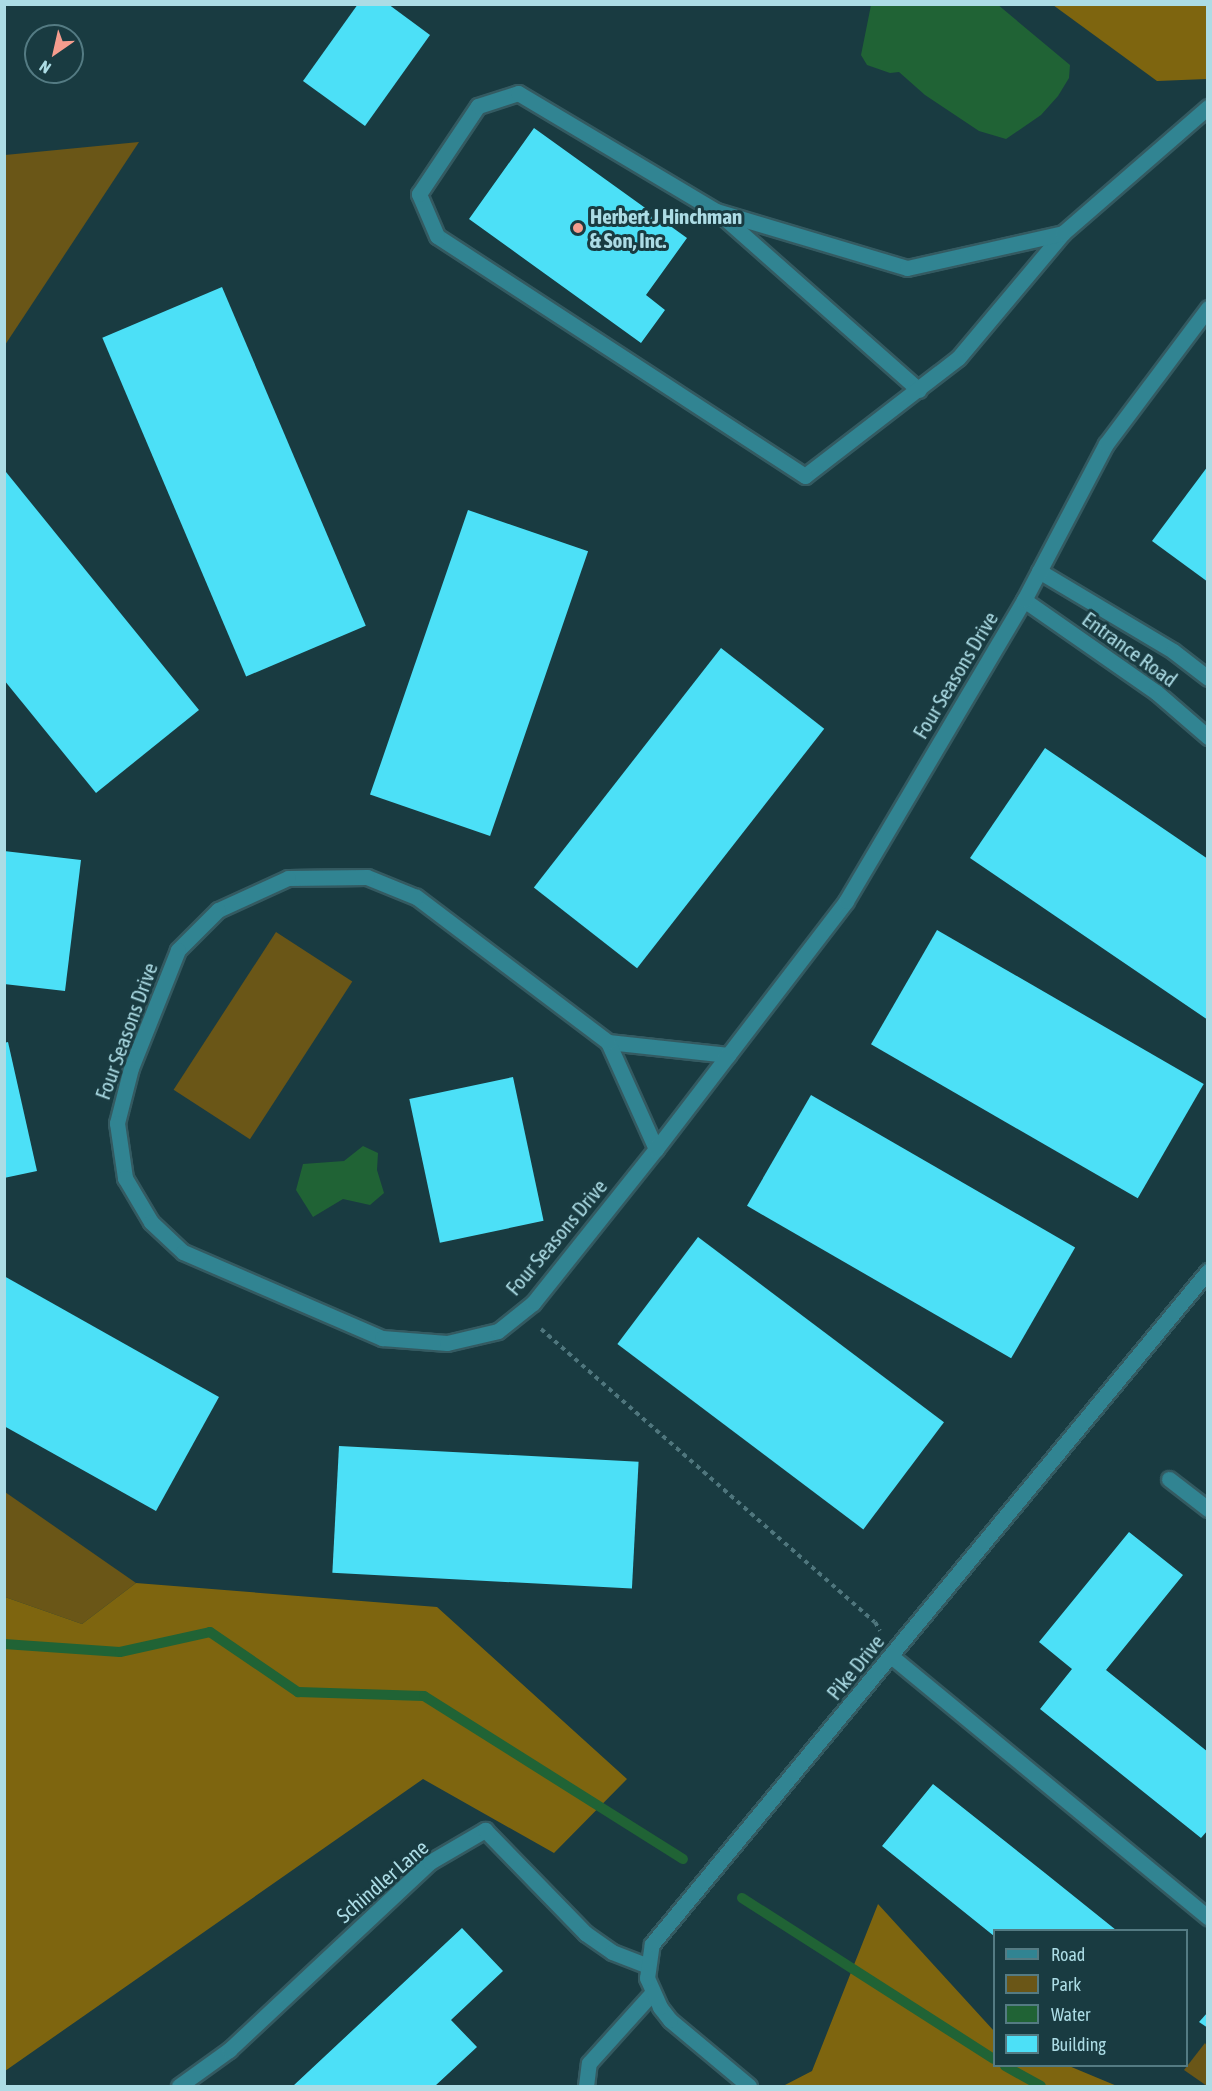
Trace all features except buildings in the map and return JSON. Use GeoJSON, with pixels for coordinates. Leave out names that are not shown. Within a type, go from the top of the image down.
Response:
{"type":"FeatureCollection","features":[{"type":"Feature","properties":{"kind":"street"},"geometry":{"type":"LineString","coordinates":[[919,390],[716,211],[518,93],[478,106],[419,194],[437,236],[805,476],[919,390],[958,358],[1063,232],[1208,107]]}},
{"type":"Feature","properties":{"kind":"street"},"geometry":{"type":"LineString","coordinates":[[716,211],[907,268],[1063,232]]}},
{"type":"Feature","properties":{"kind":"street","name":"Four Seasons Drive"},"geometry":{"type":"LineString","coordinates":[[656,1149],[608,1042],[416,897],[367,877],[288,878],[218,910],[178,950],[131,1068],[117,1123],[125,1178],[151,1222],[183,1252],[382,1338],[447,1343],[498,1331],[523,1311],[656,1149],[846,901],[1024,600],[1106,444],[1208,308]]}},
{"type":"Feature","properties":{"kind":"street","name":"Entrance Road"},"geometry":{"type":"LineString","coordinates":[[1039,571],[1173,651],[1208,678]]}},
{"type":"Feature","properties":{"kind":"street","name":"Entrance Road"},"geometry":{"type":"LineString","coordinates":[[1024,600],[1156,692],[1208,737]]}},
{"type":"Feature","properties":{"kind":"street"},"geometry":{"type":"LineString","coordinates":[[608,1042],[728,1055]]}},
{"type":"Feature","properties":{"kind":"street","name":"Pike Drive"},"geometry":{"type":"LineString","coordinates":[[646,1965],[652,1944],[1208,1271]]}},
{"type":"Feature","properties":{"kind":"street"},"geometry":{"type":"LineString","coordinates":[[1169,1479],[1208,1509]]}},
{"type":"Feature","properties":{"kind":"street"},"geometry":{"type":"LineString","coordinates":[[891,1656],[1208,1917]]}},
{"type":"Feature","properties":{"kind":"street","name":"Schindler Lane"},"geometry":{"type":"LineString","coordinates":[[179,2086],[229,2050],[430,1862],[485,1830],[585,1933],[612,1952],[646,1965]]}},
{"type":"Feature","properties":{"kind":"street"},"geometry":{"type":"LineString","coordinates":[[646,1965],[652,1993],[670,2020],[749,2086]]}},
{"type":"Feature","properties":{"kind":"street"},"geometry":{"type":"LineString","coordinates":[[586,2086],[589,2063],[652,1993]]}},
{"type":"Feature","properties":{"kind":"path"},"geometry":{"type":"LineString","coordinates":[[523,1311],[875,1622],[891,1656]]}},
{"type":"Feature","properties":{"kind":"green space"},"geometry":{"type":"Polygon","coordinates":[[[139,142],[5,345],[5,155],[139,142]]]}},
{"type":"Feature","properties":{"kind":"green space"},"geometry":{"type":"Polygon","coordinates":[[[276,932],[352,982],[250,1139],[174,1090],[276,932]]]}},
{"type":"Feature","properties":{"kind":"green space"},"geometry":{"type":"Polygon","coordinates":[[[5,1492],[136,1583],[82,1624],[5,1597],[5,1492]]]}},
{"type":"Feature","properties":{"kind":"green space"},"geometry":{"type":"Polygon","coordinates":[[[1205,2043],[1207,2046],[1207,2086],[1184,2070],[1205,2043]]]}},
{"type":"Feature","properties":{"kind":"shaded area"},"geometry":{"type":"Polygon","coordinates":[[[1053,5],[1207,5],[1207,79],[1157,81],[1053,5]]]}},
{"type":"Feature","properties":{"kind":"shaded area"},"geometry":{"type":"Polygon","coordinates":[[[136,1583],[437,1607],[627,1779],[554,1853],[423,1779],[5,2071],[5,1597],[82,1624],[136,1583]]]}},
{"type":"Feature","properties":{"kind":"shaded area"},"geometry":{"type":"Polygon","coordinates":[[[878,1904],[993,2030],[993,2067],[1071,2067],[1117,2086],[783,2086],[812,2071],[878,1904]]]}},
{"type":"Feature","properties":{"kind":"water"},"geometry":{"type":"Polygon","coordinates":[[[997,4],[1070,65],[1069,78],[1058,96],[1041,115],[1006,139],[979,131],[925,95],[899,72],[890,73],[867,65],[861,55],[871,5],[997,4]]]}},
{"type":"Feature","properties":{"kind":"water"},"geometry":{"type":"Polygon","coordinates":[[[363,1146],[378,1153],[377,1170],[384,1193],[370,1205],[343,1199],[313,1217],[296,1190],[303,1164],[344,1161],[363,1146]]]}},
{"type":"Feature","properties":{"kind":"waterway"},"geometry":{"type":"LineString","coordinates":[[4,1644],[120,1652],[210,1632],[298,1692],[424,1696],[683,1859]]}},
{"type":"Feature","properties":{"kind":"waterway"},"geometry":{"type":"LineString","coordinates":[[742,1898],[993,2058]]}},
{"type":"Feature","properties":{"kind":"waterway"},"geometry":{"type":"LineString","coordinates":[[1007,2067],[1041,2086]]}},
{"type":"Feature","properties":{"kind":"place","name":"Herbert J Hinchman & Son, Inc."},"geometry":{"type":"Point","coordinates":[578,228]}}]}
